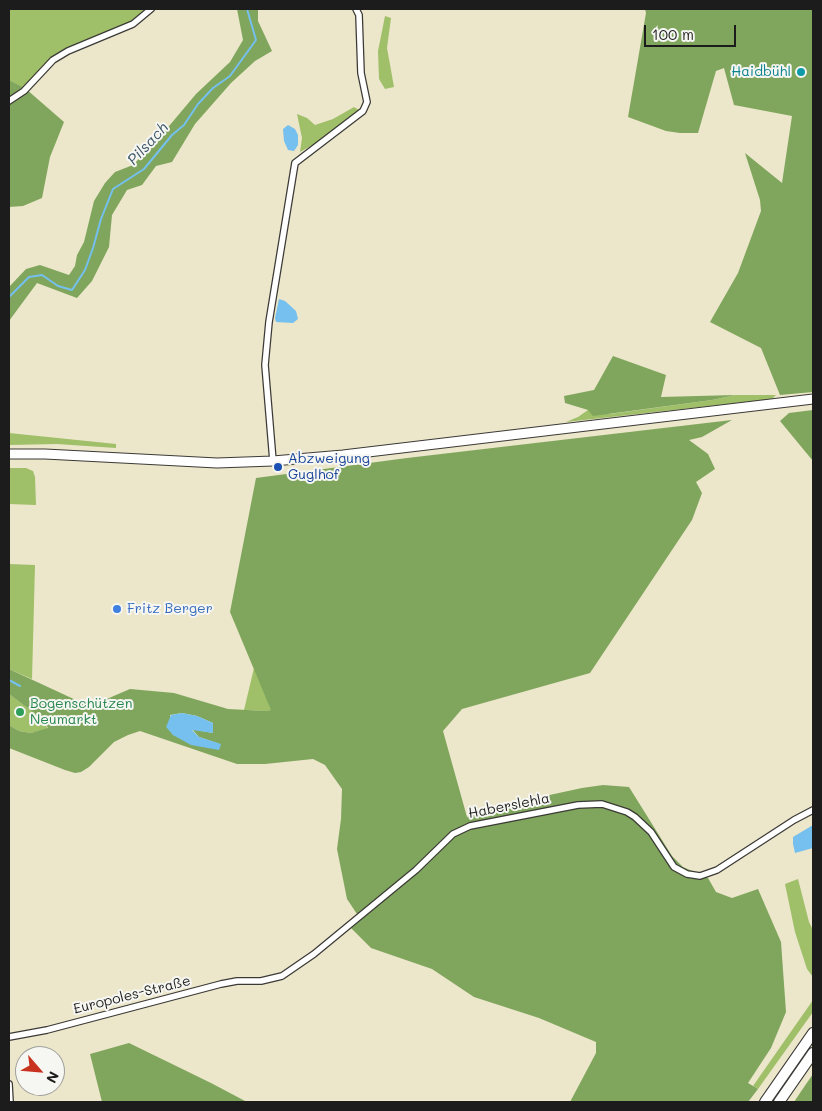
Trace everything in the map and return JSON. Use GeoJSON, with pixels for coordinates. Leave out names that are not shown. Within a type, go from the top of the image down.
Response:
{"type":"FeatureCollection","features":[{"type":"Feature","properties":{"kind":"highway"},"geometry":{"type":"LineString","coordinates":[[765,1102],[813,1033]]}},
{"type":"Feature","properties":{"kind":"highway"},"geometry":{"type":"LineString","coordinates":[[778,1102],[813,1053]]}},
{"type":"Feature","properties":{"kind":"main road"},"geometry":{"type":"LineString","coordinates":[[9,454],[45,454],[217,463],[273,461],[343,455],[813,399]]}},
{"type":"Feature","properties":{"kind":"street"},"geometry":{"type":"LineString","coordinates":[[9,101],[24,91],[53,60],[68,51],[133,24],[151,9]]}},
{"type":"Feature","properties":{"kind":"street"},"geometry":{"type":"LineString","coordinates":[[273,461],[265,365],[269,322],[295,162],[363,111],[367,102],[361,73],[359,15],[356,9]]}},
{"type":"Feature","properties":{"kind":"street","name":"Haberslehla"},"geometry":{"type":"LineString","coordinates":[[261,981],[282,976],[314,954],[416,870],[447,839],[461,829],[470,826],[578,805],[602,804],[627,812],[650,832],[674,867],[687,874],[700,876],[717,870],[774,832],[813,810]]}},
{"type":"Feature","properties":{"kind":"street","name":"Europoles-Straße"},"geometry":{"type":"LineString","coordinates":[[9,1037],[47,1030],[221,984],[237,981],[261,981]]}},
{"type":"Feature","properties":{"kind":"street"},"geometry":{"type":"LineString","coordinates":[[9,1084],[10,1102]]}},
{"type":"Feature","properties":{"kind":"green space"},"geometry":{"type":"Polygon","coordinates":[[[9,9],[147,9],[131,23],[56,54],[43,65],[23,88],[9,80],[9,9]]]}},
{"type":"Feature","properties":{"kind":"green space"},"geometry":{"type":"Polygon","coordinates":[[[237,9],[258,9],[258,21],[272,51],[255,61],[231,83],[195,124],[172,162],[156,166],[142,185],[127,190],[112,215],[109,247],[92,281],[77,298],[37,283],[9,321],[9,287],[26,269],[40,265],[69,275],[75,266],[77,255],[84,242],[94,201],[105,183],[115,172],[133,165],[159,138],[196,94],[230,62],[243,40],[237,9]]]}},
{"type":"Feature","properties":{"kind":"green space"},"geometry":{"type":"Polygon","coordinates":[[[645,9],[813,9],[813,392],[780,395],[761,348],[710,322],[738,273],[761,211],[760,200],[745,153],[782,183],[792,116],[734,105],[724,68],[716,71],[698,133],[666,131],[628,117],[646,13],[645,9]]]}},
{"type":"Feature","properties":{"kind":"green space"},"geometry":{"type":"Polygon","coordinates":[[[385,16],[391,18],[387,48],[394,87],[385,89],[379,79],[378,51],[385,16]]]}},
{"type":"Feature","properties":{"kind":"green space"},"geometry":{"type":"Polygon","coordinates":[[[9,80],[26,89],[64,122],[50,157],[42,198],[23,206],[9,207],[9,80]]]}},
{"type":"Feature","properties":{"kind":"green space"},"geometry":{"type":"Polygon","coordinates":[[[354,107],[359,110],[316,143],[300,152],[302,138],[297,114],[307,118],[315,125],[333,119],[354,107]]]}},
{"type":"Feature","properties":{"kind":"green space"},"geometry":{"type":"Polygon","coordinates":[[[613,356],[666,375],[661,397],[735,395],[712,400],[593,416],[588,410],[565,403],[564,396],[594,390],[613,356]]]}},
{"type":"Feature","properties":{"kind":"green space"},"geometry":{"type":"Polygon","coordinates":[[[735,395],[776,395],[772,399],[566,422],[588,410],[610,414],[735,395]]]}},
{"type":"Feature","properties":{"kind":"green space"},"geometry":{"type":"Polygon","coordinates":[[[813,410],[813,461],[780,421],[789,413],[813,410]]]}},
{"type":"Feature","properties":{"kind":"green space"},"geometry":{"type":"Polygon","coordinates":[[[732,420],[702,437],[689,440],[708,454],[715,469],[696,482],[702,493],[692,520],[590,673],[462,709],[443,731],[467,817],[494,807],[582,788],[603,785],[629,787],[672,856],[683,867],[708,878],[716,892],[732,898],[758,889],[781,942],[786,1012],[771,1048],[748,1083],[758,1089],[748,1102],[570,1102],[596,1053],[596,1042],[539,1018],[474,997],[432,969],[371,948],[351,928],[361,920],[347,899],[337,849],[342,789],[325,765],[313,759],[265,764],[237,764],[140,731],[114,742],[89,767],[75,773],[9,748],[9,725],[19,731],[31,733],[48,728],[42,719],[9,694],[9,669],[78,701],[102,701],[130,689],[174,693],[228,709],[271,710],[230,612],[256,478],[407,458],[732,420]],[[182,713],[170,715],[173,735],[220,744],[199,737],[192,729],[213,733],[213,723],[197,716],[182,713]]]}},
{"type":"Feature","properties":{"kind":"green space"},"geometry":{"type":"Polygon","coordinates":[[[9,433],[116,444],[116,448],[57,444],[9,445],[9,433]]]}},
{"type":"Feature","properties":{"kind":"green space"},"geometry":{"type":"Polygon","coordinates":[[[9,468],[26,468],[33,471],[36,505],[9,504],[9,468]]]}},
{"type":"Feature","properties":{"kind":"green space"},"geometry":{"type":"Polygon","coordinates":[[[9,564],[35,565],[32,679],[9,669],[9,564]]]}},
{"type":"Feature","properties":{"kind":"green space"},"geometry":{"type":"Polygon","coordinates":[[[254,668],[272,710],[244,710],[254,668]]]}},
{"type":"Feature","properties":{"kind":"green space","name":"Bogenschützen Neumarkt"},"geometry":{"type":"Polygon","coordinates":[[[9,694],[42,719],[48,729],[31,733],[19,731],[9,725],[9,694]]]}},
{"type":"Feature","properties":{"kind":"green space"},"geometry":{"type":"Polygon","coordinates":[[[798,879],[809,922],[813,930],[813,977],[807,969],[795,932],[785,884],[798,879]]]}},
{"type":"Feature","properties":{"kind":"green space"},"geometry":{"type":"Polygon","coordinates":[[[813,1000],[813,1012],[758,1089],[753,1086],[813,1000]]]}},
{"type":"Feature","properties":{"kind":"green space"},"geometry":{"type":"Polygon","coordinates":[[[129,1043],[247,1102],[102,1102],[90,1054],[129,1043]]]}},
{"type":"Feature","properties":{"kind":"green space"},"geometry":{"type":"Polygon","coordinates":[[[813,1074],[813,1102],[794,1102],[802,1090],[813,1074]]]}},
{"type":"Feature","properties":{"kind":"water"},"geometry":{"type":"Polygon","coordinates":[[[288,125],[295,129],[298,135],[298,145],[294,151],[288,150],[284,141],[283,129],[288,125]]]}},
{"type":"Feature","properties":{"kind":"water"},"geometry":{"type":"Polygon","coordinates":[[[279,299],[285,301],[296,311],[298,319],[293,323],[276,322],[275,318],[279,299]]]}},
{"type":"Feature","properties":{"kind":"water"},"geometry":{"type":"Polygon","coordinates":[[[182,713],[197,716],[213,723],[213,733],[192,730],[199,737],[221,744],[219,750],[191,745],[173,735],[166,727],[171,715],[182,713]]]}},
{"type":"Feature","properties":{"kind":"water"},"geometry":{"type":"Polygon","coordinates":[[[813,825],[813,848],[795,853],[793,837],[813,825]]]}},
{"type":"Feature","properties":{"kind":"waterway","name":"Pilsach"},"geometry":{"type":"LineString","coordinates":[[9,297],[29,277],[42,275],[58,286],[72,290],[85,270],[101,219],[113,189],[144,169],[172,135],[184,125],[198,104],[213,88],[230,76],[256,40],[247,9]]}},
{"type":"Feature","properties":{"kind":"waterway"},"geometry":{"type":"LineString","coordinates":[[9,680],[20,686]]}},
{"type":"Feature","properties":{"kind":"place","name":"Haidbühl"},"geometry":{"type":"Point","coordinates":[801,72]}},
{"type":"Feature","properties":{"kind":"place","name":"Abzweigung Guglhof"},"geometry":{"type":"Point","coordinates":[278,467]}},
{"type":"Feature","properties":{"kind":"place","name":"Fritz Berger"},"geometry":{"type":"Point","coordinates":[117,609]}},
{"type":"Feature","properties":{"kind":"place","name":"Bogenschützen Neumarkt"},"geometry":{"type":"Point","coordinates":[20,712]}}]}
